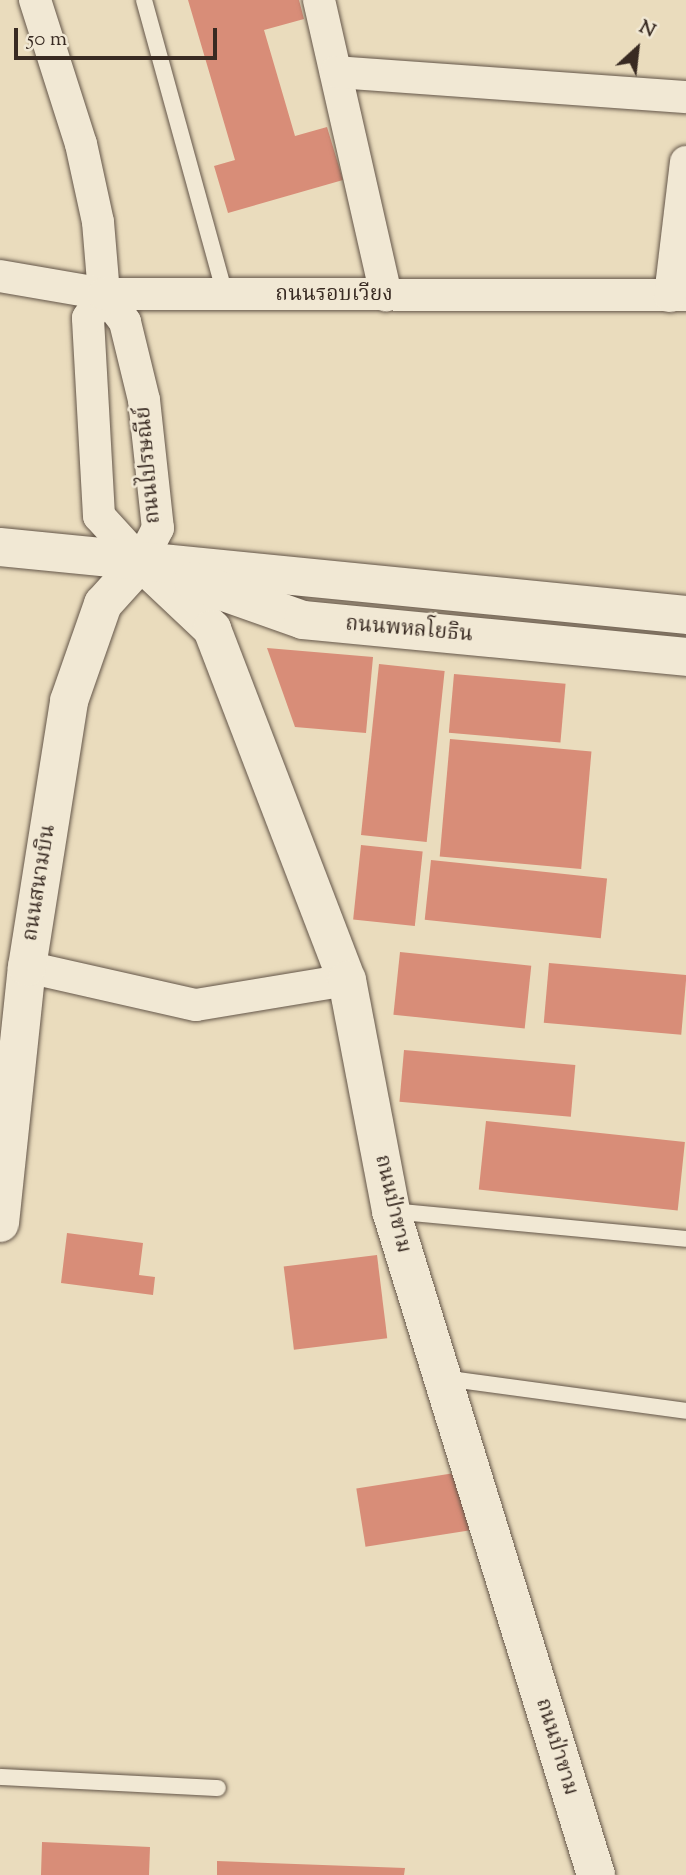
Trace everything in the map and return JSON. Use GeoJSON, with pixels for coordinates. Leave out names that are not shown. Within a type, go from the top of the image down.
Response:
{"type":"FeatureCollection","features":[{"type":"Feature","properties":{"kind":"street"},"geometry":{"type":"LineString","coordinates":[[35,0],[81,144],[99,222],[104,294]]}},
{"type":"Feature","properties":{"kind":"street"},"geometry":{"type":"LineString","coordinates":[[318,0],[386,295]]}},
{"type":"Feature","properties":{"kind":"street"},"geometry":{"type":"LineString","coordinates":[[336,72],[686,97]]}},
{"type":"Feature","properties":{"kind":"street","name":"ถนนรอบเวียง"},"geometry":{"type":"LineString","coordinates":[[0,276],[104,294],[678,295],[686,162]]}},
{"type":"Feature","properties":{"kind":"street","name":"ถนนไปรษณีย์"},"geometry":{"type":"LineString","coordinates":[[104,294],[125,322],[144,400],[158,528],[141,562],[99,516],[88,318],[104,294]]}},
{"type":"Feature","properties":{"kind":"street","name":"ถนนพหลโยธิน"},"geometry":{"type":"LineString","coordinates":[[0,547],[686,615]]}},
{"type":"Feature","properties":{"kind":"street","name":"ถนนพหลโยธิน"},"geometry":{"type":"LineString","coordinates":[[141,562],[303,620],[686,657]]}},
{"type":"Feature","properties":{"kind":"street","name":"ถนนสนามบิน"},"geometry":{"type":"LineString","coordinates":[[0,1223],[27,967],[69,701],[103,604],[141,562]]}},
{"type":"Feature","properties":{"kind":"street","name":"ถนนป่าขาม"},"geometry":{"type":"LineString","coordinates":[[141,562],[212,629],[347,981],[391,1211],[440,1378],[596,1875]]}},
{"type":"Feature","properties":{"kind":"street"},"geometry":{"type":"LineString","coordinates":[[27,967],[196,1005],[347,981]]}},
{"type":"Feature","properties":{"kind":"lane"},"geometry":{"type":"LineString","coordinates":[[144,0],[225,294]]}},
{"type":"Feature","properties":{"kind":"lane"},"geometry":{"type":"LineString","coordinates":[[391,1211],[686,1239]]}},
{"type":"Feature","properties":{"kind":"lane"},"geometry":{"type":"LineString","coordinates":[[440,1378],[686,1411]]}},
{"type":"Feature","properties":{"kind":"lane"},"geometry":{"type":"LineString","coordinates":[[0,1777],[219,1788]]}},
{"type":"Feature","properties":{"kind":"building"},"geometry":{"type":"Polygon","coordinates":[[[188,0],[299,0],[304,19],[264,30],[295,136],[327,127],[343,180],[228,213],[214,166],[235,160],[188,0]]]}},
{"type":"Feature","properties":{"kind":"building"},"geometry":{"type":"Polygon","coordinates":[[[267,648],[373,657],[366,733],[295,727],[267,648]]]}},
{"type":"Feature","properties":{"kind":"building"},"geometry":{"type":"Polygon","coordinates":[[[379,664],[445,671],[427,842],[361,835],[379,664]]]}},
{"type":"Feature","properties":{"kind":"building"},"geometry":{"type":"Polygon","coordinates":[[[454,674],[566,684],[560,743],[449,733],[454,674]]]}},
{"type":"Feature","properties":{"kind":"building"},"geometry":{"type":"Polygon","coordinates":[[[450,739],[591,751],[581,869],[440,857],[450,739]]]}},
{"type":"Feature","properties":{"kind":"building"},"geometry":{"type":"Polygon","coordinates":[[[361,845],[423,851],[415,926],[353,920],[361,845]]]}},
{"type":"Feature","properties":{"kind":"building"},"geometry":{"type":"Polygon","coordinates":[[[431,860],[607,879],[601,938],[425,920],[431,860]]]}},
{"type":"Feature","properties":{"kind":"building"},"geometry":{"type":"Polygon","coordinates":[[[400,952],[531,966],[525,1028],[393,1015],[400,952]]]}},
{"type":"Feature","properties":{"kind":"building"},"geometry":{"type":"Polygon","coordinates":[[[549,963],[686,975],[681,1035],[544,1023],[549,963]]]}},
{"type":"Feature","properties":{"kind":"building"},"geometry":{"type":"Polygon","coordinates":[[[404,1050],[575,1065],[571,1117],[399,1102],[404,1050]]]}},
{"type":"Feature","properties":{"kind":"building"},"geometry":{"type":"Polygon","coordinates":[[[486,1121],[685,1142],[678,1211],[479,1190],[486,1121]]]}},
{"type":"Feature","properties":{"kind":"building"},"geometry":{"type":"Polygon","coordinates":[[[67,1233],[143,1243],[139,1275],[155,1277],[153,1295],[61,1283],[67,1233]]]}},
{"type":"Feature","properties":{"kind":"building"},"geometry":{"type":"Polygon","coordinates":[[[377,1255],[387,1338],[294,1350],[284,1266],[377,1255]]]}},
{"type":"Feature","properties":{"kind":"building"},"geometry":{"type":"Polygon","coordinates":[[[461,1472],[470,1530],[366,1547],[356,1489],[461,1472]]]}},
{"type":"Feature","properties":{"kind":"building"},"geometry":{"type":"Polygon","coordinates":[[[42,1842],[150,1847],[149,1875],[41,1875],[42,1842]]]}},
{"type":"Feature","properties":{"kind":"building"},"geometry":{"type":"Polygon","coordinates":[[[217,1861],[405,1868],[404,1875],[217,1875],[217,1861]]]}}]}
